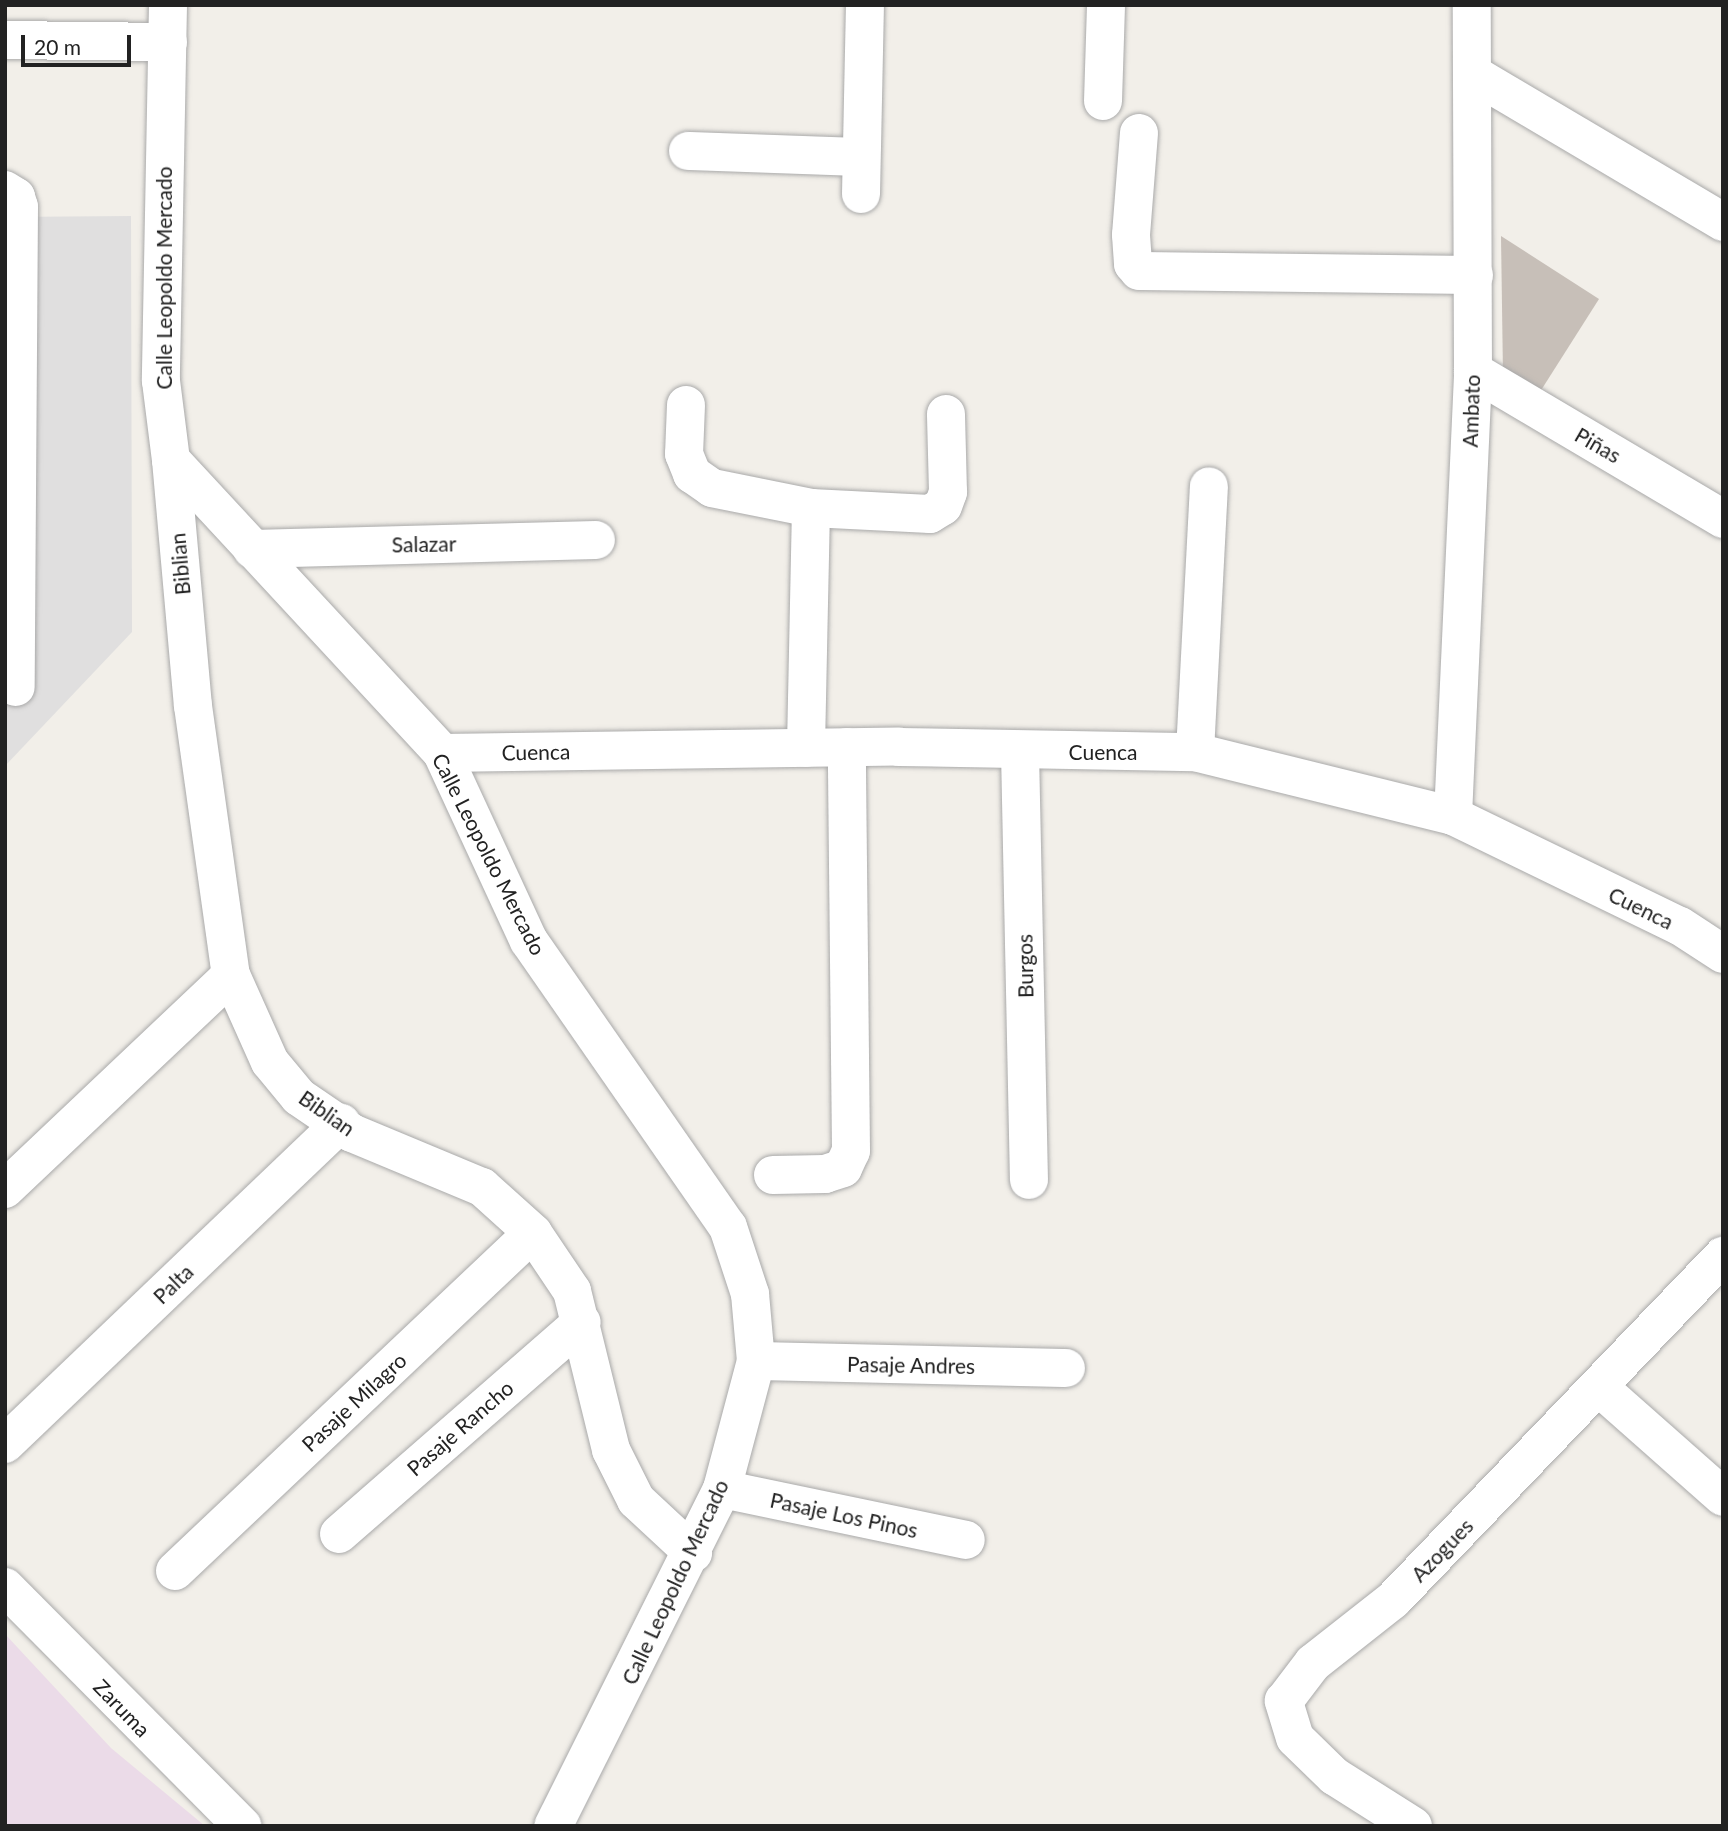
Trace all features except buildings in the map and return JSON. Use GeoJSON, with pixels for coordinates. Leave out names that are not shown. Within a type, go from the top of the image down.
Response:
{"type":"FeatureCollection","features":[{"type":"Feature","properties":{"kind":"street"},"geometry":{"type":"LineString","coordinates":[[688,151],[861,176],[865,5]]}},
{"type":"Feature","properties":{"kind":"street"},"geometry":{"type":"LineString","coordinates":[[1103,101],[1106,5]]}},
{"type":"Feature","properties":{"kind":"street","name":"Ambato"},"geometry":{"type":"LineString","coordinates":[[1452,816],[1473,371],[1472,5]]}},
{"type":"Feature","properties":{"kind":"street"},"geometry":{"type":"LineString","coordinates":[[5,40],[168,24]]}},
{"type":"Feature","properties":{"kind":"street","name":"Calle Leopoldo Mercado"},"geometry":{"type":"LineString","coordinates":[[168,24],[161,381],[171,460],[442,753],[529,941],[727,1227],[750,1294],[757,1362],[722,1489],[693,1553],[553,1826]]}},
{"type":"Feature","properties":{"kind":"street"},"geometry":{"type":"LineString","coordinates":[[1473,74],[1723,222]]}},
{"type":"Feature","properties":{"kind":"street"},"geometry":{"type":"LineString","coordinates":[[1139,134],[1131,234],[1133,264],[1139,271],[1474,275]]}},
{"type":"Feature","properties":{"kind":"street"},"geometry":{"type":"LineString","coordinates":[[5,190],[16,197],[19,207],[16,687]]}},
{"type":"Feature","properties":{"kind":"street","name":"Piñas"},"geometry":{"type":"LineString","coordinates":[[1473,371],[1723,519]]}},
{"type":"Feature","properties":{"kind":"street"},"geometry":{"type":"LineString","coordinates":[[686,405],[684,454],[692,474],[712,488],[811,508],[930,514],[943,506],[948,492],[946,414]]}},
{"type":"Feature","properties":{"kind":"street","name":"Biblian"},"geometry":{"type":"LineString","coordinates":[[171,460],[192,706],[231,975],[270,1062],[299,1097],[352,1133],[482,1187],[533,1233],[572,1292],[582,1322],[611,1450],[636,1500],[693,1553]]}},
{"type":"Feature","properties":{"kind":"street"},"geometry":{"type":"LineString","coordinates":[[1195,752],[1209,486]]}},
{"type":"Feature","properties":{"kind":"street"},"geometry":{"type":"LineString","coordinates":[[806,748],[811,508]]}},
{"type":"Feature","properties":{"kind":"street","name":"Salazar"},"geometry":{"type":"LineString","coordinates":[[252,549],[596,540]]}},
{"type":"Feature","properties":{"kind":"street"},"geometry":{"type":"LineString","coordinates":[[773,1175],[825,1174],[843,1168],[850,1151],[847,747]]}},
{"type":"Feature","properties":{"kind":"street","name":"Cuenca"},"geometry":{"type":"LineString","coordinates":[[442,753],[847,747],[1020,752],[1195,752],[1452,816],[1680,926],[1723,954]]}},
{"type":"Feature","properties":{"kind":"street","name":"Burgos"},"geometry":{"type":"LineString","coordinates":[[1020,752],[1029,1180]]}},
{"type":"Feature","properties":{"kind":"street"},"geometry":{"type":"LineString","coordinates":[[5,1189],[231,975]]}},
{"type":"Feature","properties":{"kind":"street","name":"Palta"},"geometry":{"type":"LineString","coordinates":[[5,1444],[341,1123]]}},
{"type":"Feature","properties":{"kind":"street","name":"Pasaje Milagro"},"geometry":{"type":"LineString","coordinates":[[175,1571],[533,1233]]}},
{"type":"Feature","properties":{"kind":"street","name":"Azogues"},"geometry":{"type":"LineString","coordinates":[[1398,1822],[1334,1776],[1295,1738],[1284,1701],[1313,1664],[1393,1601],[1600,1388],[1723,1256]]}},
{"type":"Feature","properties":{"kind":"street","name":"Pasaje Rancho"},"geometry":{"type":"LineString","coordinates":[[339,1534],[582,1322]]}},
{"type":"Feature","properties":{"kind":"street","name":"Pasaje Andres"},"geometry":{"type":"LineString","coordinates":[[757,1362],[1066,1368]]}},
{"type":"Feature","properties":{"kind":"street"},"geometry":{"type":"LineString","coordinates":[[1600,1388],[1723,1497]]}},
{"type":"Feature","properties":{"kind":"street","name":"Pasaje Los Pinos"},"geometry":{"type":"LineString","coordinates":[[722,1489],[965,1541]]}},
{"type":"Feature","properties":{"kind":"street","name":"Zaruma"},"geometry":{"type":"LineString","coordinates":[[5,1587],[242,1826]]}},
{"type":"Feature","properties":{"kind":"shaded area"},"geometry":{"type":"Polygon","coordinates":[[[131,216],[132,632],[5,766],[5,217],[131,216]]]}},
{"type":"Feature","properties":{"kind":"shaded area"},"geometry":{"type":"Polygon","coordinates":[[[5,1634],[111,1748],[205,1826],[5,1826],[5,1634]]]}}]}
